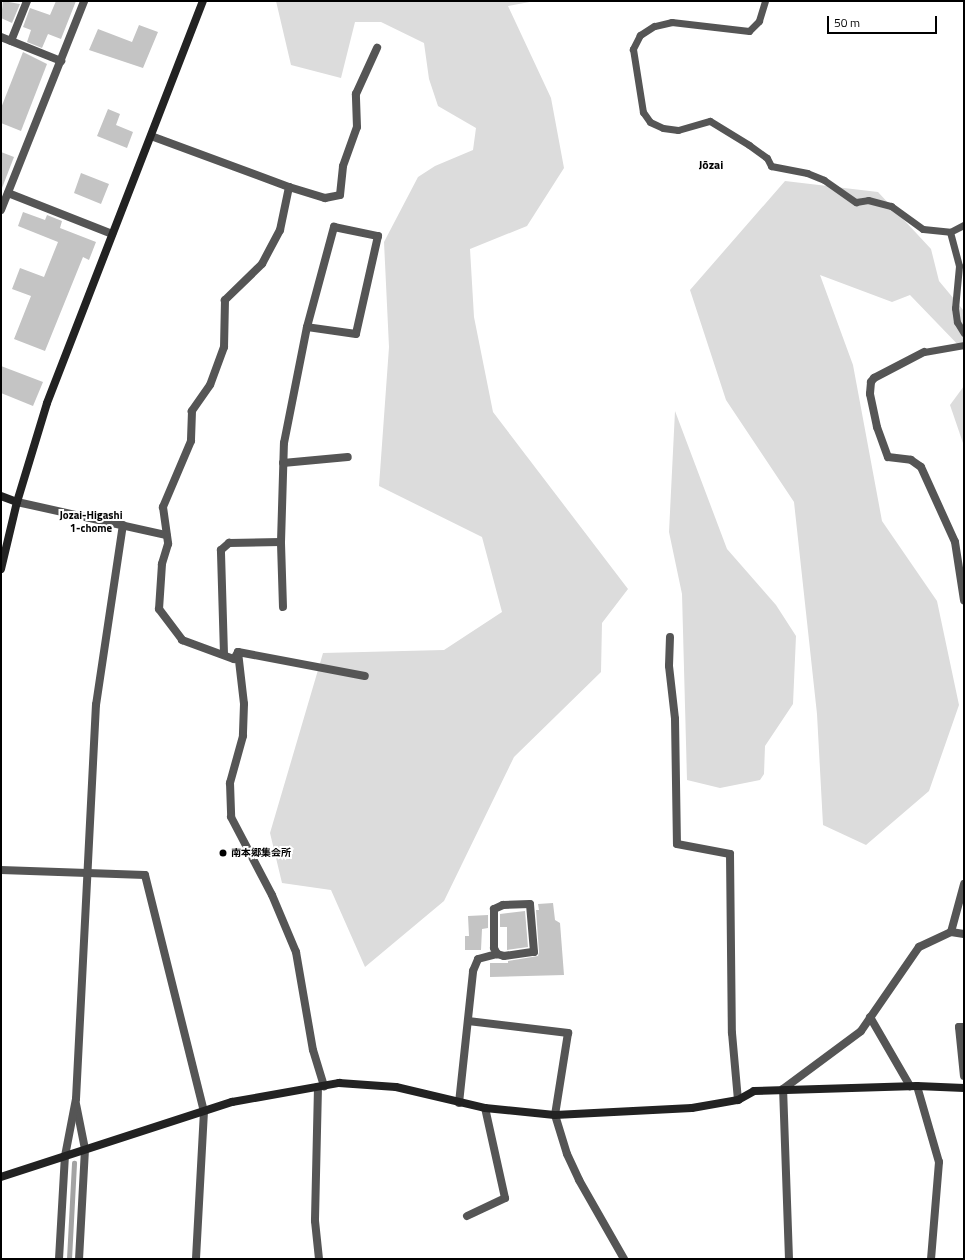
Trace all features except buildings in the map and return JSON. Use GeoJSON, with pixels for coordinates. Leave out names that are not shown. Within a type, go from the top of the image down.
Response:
{"type":"FeatureCollection","features":[{"type":"Feature","properties":{"kind":"street"},"geometry":{"type":"LineString","coordinates":[[11,41],[27,1]]}},
{"type":"Feature","properties":{"kind":"street"},"geometry":{"type":"LineString","coordinates":[[1,210],[84,1]]}},
{"type":"Feature","properties":{"kind":"street"},"geometry":{"type":"LineString","coordinates":[[1,569],[17,502],[47,403],[203,1]]}},
{"type":"Feature","properties":{"kind":"street"},"geometry":{"type":"LineString","coordinates":[[1,37],[61,61]]}},
{"type":"Feature","properties":{"kind":"street"},"geometry":{"type":"LineString","coordinates":[[151,136],[289,187],[325,198],[340,195],[343,166],[357,127],[357,89],[367,75],[377,48]]}},
{"type":"Feature","properties":{"kind":"street"},"geometry":{"type":"LineString","coordinates":[[238,652],[234,659],[224,654],[182,640],[159,609],[162,564],[168,544],[163,507],[191,441],[192,411],[210,385],[224,347],[225,300],[262,264],[280,230],[289,187]]}},
{"type":"Feature","properties":{"kind":"street"},"geometry":{"type":"LineString","coordinates":[[8,193],[112,234]]}},
{"type":"Feature","properties":{"kind":"street"},"geometry":{"type":"LineString","coordinates":[[283,606],[281,542],[284,443],[307,327],[334,227],[378,236],[356,334],[307,327]]}},
{"type":"Feature","properties":{"kind":"street"},"geometry":{"type":"LineString","coordinates":[[924,352],[874,378],[870,382],[870,394],[877,427],[888,457],[911,460],[921,467],[955,542],[964,600]]}},
{"type":"Feature","properties":{"kind":"street"},"geometry":{"type":"LineString","coordinates":[[283,463],[348,457]]}},
{"type":"Feature","properties":{"kind":"street"},"geometry":{"type":"LineString","coordinates":[[1,496],[17,502],[166,535]]}},
{"type":"Feature","properties":{"kind":"street"},"geometry":{"type":"LineString","coordinates":[[59,1259],[65,1156],[76,1099],[96,706],[103,645],[123,525]]}},
{"type":"Feature","properties":{"kind":"street"},"geometry":{"type":"LineString","coordinates":[[224,654],[221,550],[229,543],[281,542]]}},
{"type":"Feature","properties":{"kind":"street"},"geometry":{"type":"LineString","coordinates":[[670,637],[669,666],[675,719],[678,844],[730,854],[732,1033],[738,1100]]}},
{"type":"Feature","properties":{"kind":"street"},"geometry":{"type":"LineString","coordinates":[[238,652],[365,676]]}},
{"type":"Feature","properties":{"kind":"street"},"geometry":{"type":"LineString","coordinates":[[238,652],[244,704],[243,736],[230,782],[231,816],[272,895],[296,952],[313,1050],[321,1086],[315,1221],[319,1259]]}},
{"type":"Feature","properties":{"kind":"street"},"geometry":{"type":"LineString","coordinates":[[1,870],[145,875],[204,1111],[196,1259]]}},
{"type":"Feature","properties":{"kind":"street"},"geometry":{"type":"LineString","coordinates":[[951,932],[964,884]]}},
{"type":"Feature","properties":{"kind":"street"},"geometry":{"type":"LineString","coordinates":[[459,1103],[473,971],[478,959],[497,954],[504,956],[534,952],[530,904],[503,905],[494,909],[494,948],[497,954]]}},
{"type":"Feature","properties":{"kind":"street"},"geometry":{"type":"LineString","coordinates":[[783,1089],[861,1031],[919,947],[951,932],[964,934]]}},
{"type":"Feature","properties":{"kind":"street"},"geometry":{"type":"LineString","coordinates":[[870,1017],[913,1086],[939,1162],[930,1259]]}},
{"type":"Feature","properties":{"kind":"street"},"geometry":{"type":"LineString","coordinates":[[468,1021],[568,1033],[555,1115],[567,1154],[579,1180],[624,1259]]}},
{"type":"Feature","properties":{"kind":"street"},"geometry":{"type":"LineString","coordinates":[[964,1027],[959,1028],[964,1076]]}},
{"type":"Feature","properties":{"kind":"street"},"geometry":{"type":"LineString","coordinates":[[1,1177],[232,1102],[339,1083],[396,1086],[459,1103],[486,1108],[555,1115],[692,1108],[738,1100],[754,1091],[783,1089],[913,1086],[964,1088]]}},
{"type":"Feature","properties":{"kind":"street"},"geometry":{"type":"LineString","coordinates":[[783,1089],[789,1259]]}},
{"type":"Feature","properties":{"kind":"street"},"geometry":{"type":"LineString","coordinates":[[76,1099],[85,1150],[80,1259]]}},
{"type":"Feature","properties":{"kind":"street"},"geometry":{"type":"LineString","coordinates":[[467,1216],[505,1198],[486,1108]]}},
{"type":"Feature","properties":{"kind":"lane"},"geometry":{"type":"LineString","coordinates":[[765,1],[759,21],[749,31],[672,22],[654,26],[640,36],[633,50],[643,112],[650,122],[663,128],[678,130],[710,121],[767,158],[771,166],[807,173],[824,180],[856,202],[868,200],[891,206],[923,228],[950,232],[964,225]]}},
{"type":"Feature","properties":{"kind":"lane"},"geometry":{"type":"LineString","coordinates":[[950,232],[959,266],[955,308],[957,322],[964,333]]}},
{"type":"Feature","properties":{"kind":"lane"},"geometry":{"type":"LineString","coordinates":[[924,352],[964,345]]}},
{"type":"Feature","properties":{"kind":"shaded area"},"geometry":{"type":"Polygon","coordinates":[[[276,1],[535,1],[508,6],[551,98],[564,168],[527,226],[470,249],[474,317],[493,412],[628,589],[602,623],[601,672],[514,757],[444,901],[365,967],[331,890],[282,883],[270,833],[323,653],[444,650],[502,612],[482,537],[379,486],[389,347],[384,242],[418,177],[435,166],[473,150],[476,128],[438,106],[429,79],[424,43],[381,22],[355,22],[341,78],[291,65],[276,1]]]}},
{"type":"Feature","properties":{"kind":"shaded area"},"geometry":{"type":"Polygon","coordinates":[[[785,181],[878,192],[931,249],[939,281],[964,311],[964,351],[910,295],[892,302],[820,275],[853,365],[882,521],[937,601],[959,705],[929,791],[866,845],[823,825],[817,714],[794,502],[726,400],[690,290],[785,181]]]}},
{"type":"Feature","properties":{"kind":"shaded area"},"geometry":{"type":"Polygon","coordinates":[[[964,386],[964,446],[950,405],[964,386]]]}},
{"type":"Feature","properties":{"kind":"shaded area"},"geometry":{"type":"Polygon","coordinates":[[[675,411],[727,549],[776,605],[796,636],[793,704],[765,746],[764,774],[760,780],[720,788],[687,780],[682,594],[669,532],[675,411]]]}},
{"type":"Feature","properties":{"kind":"waterway"},"geometry":{"type":"LineString","coordinates":[[69,1259],[74,1163]]}},
{"type":"Feature","properties":{"kind":"place","name":"南本郷集会所"},"geometry":{"type":"Point","coordinates":[223,853]}},
{"type":"Feature","properties":{"kind":"district","name":"Jōzai"},"geometry":{"type":"Point","coordinates":[711,165]}},
{"type":"Feature","properties":{"kind":"district","name":"Jozai-Higashi 1-chome"},"geometry":{"type":"Point","coordinates":[91,522]}}]}
